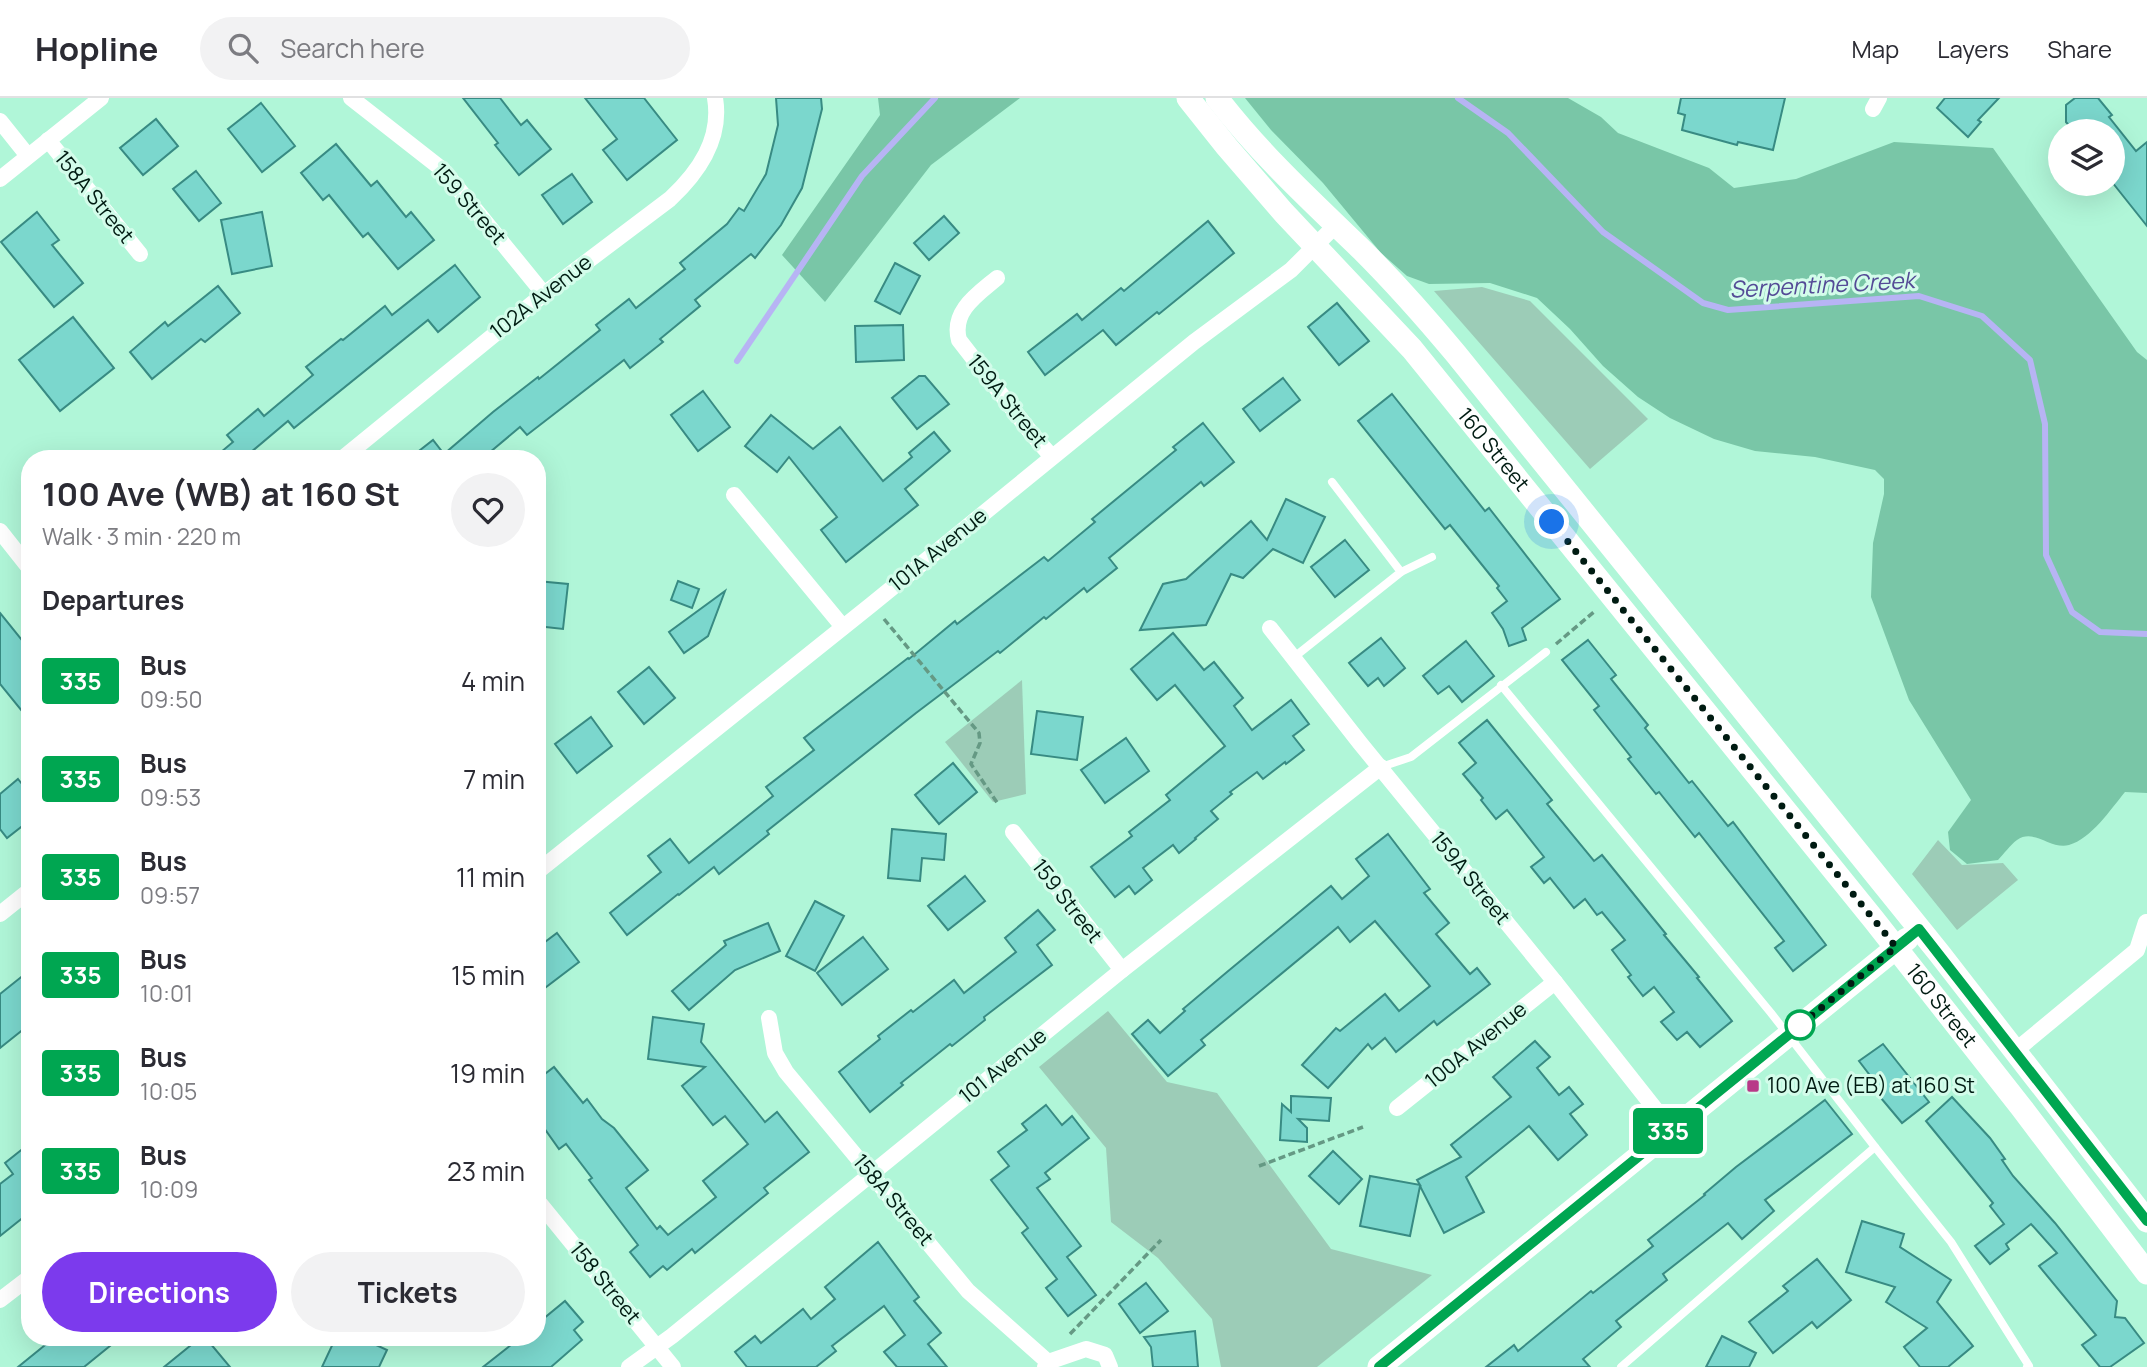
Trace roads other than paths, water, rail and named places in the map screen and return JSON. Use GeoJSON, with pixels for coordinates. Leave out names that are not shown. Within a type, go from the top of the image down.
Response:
{"type":"FeatureCollection","features":[{"type":"Feature","properties":{"kind":"main road","name":"160 Street"},"geometry":{"type":"LineString","coordinates":[[1188,98],[1227,147],[1315,247],[1412,349],[1896,947],[2147,1273]]}},
{"type":"Feature","properties":{"kind":"main road","name":"160 Street"},"geometry":{"type":"LineString","coordinates":[[1217,98],[1264,155],[1422,312],[1919,929],[2147,1221]]}},
{"type":"Feature","properties":{"kind":"main road"},"geometry":{"type":"LineString","coordinates":[[1379,1367],[1919,929]]}},
{"type":"Feature","properties":{"kind":"street"},"geometry":{"type":"LineString","coordinates":[[0,178],[101,98]]}},
{"type":"Feature","properties":{"kind":"street","name":"159 Street"},"geometry":{"type":"LineString","coordinates":[[351,98],[443,170],[544,294]]}},
{"type":"Feature","properties":{"kind":"street","name":"102A Avenue"},"geometry":{"type":"LineString","coordinates":[[353,450],[544,294],[670,199],[688,182],[702,163],[711,142],[716,120],[715,98]]}},
{"type":"Feature","properties":{"kind":"street","name":"158A Street"},"geometry":{"type":"LineString","coordinates":[[0,121],[28,156]]}},
{"type":"Feature","properties":{"kind":"street","name":"158A Street"},"geometry":{"type":"LineString","coordinates":[[48,140],[140,254]]}},
{"type":"Feature","properties":{"kind":"street","name":"101A Avenue"},"geometry":{"type":"LineString","coordinates":[[546,865],[1194,342],[1291,270],[1336,225]]}},
{"type":"Feature","properties":{"kind":"street","name":"159A Street"},"geometry":{"type":"LineString","coordinates":[[997,278],[964,307],[957,332],[959,340],[1052,457]]}},
{"type":"Feature","properties":{"kind":"street"},"geometry":{"type":"LineString","coordinates":[[734,495],[843,627]]}},
{"type":"Feature","properties":{"kind":"street"},"geometry":{"type":"LineString","coordinates":[[0,531],[21,558]]}},
{"type":"Feature","properties":{"kind":"street","name":"159A Street"},"geometry":{"type":"LineString","coordinates":[[1270,628],[1671,1129]]}},
{"type":"Feature","properties":{"kind":"street","name":"101 Avenue"},"geometry":{"type":"LineString","coordinates":[[629,1367],[672,1336],[1122,970],[1381,767]]}},
{"type":"Feature","properties":{"kind":"street","name":"159 Street"},"geometry":{"type":"LineString","coordinates":[[1013,832],[1122,970]]}},
{"type":"Feature","properties":{"kind":"street"},"geometry":{"type":"LineString","coordinates":[[0,914],[21,897]]}},
{"type":"Feature","properties":{"kind":"street"},"geometry":{"type":"LineString","coordinates":[[2015,1051],[2137,950],[2146,922]]}},
{"type":"Feature","properties":{"kind":"street","name":"100A Avenue"},"geometry":{"type":"LineString","coordinates":[[1397,1108],[1555,982]]}},
{"type":"Feature","properties":{"kind":"street","name":"158A Street"},"geometry":{"type":"LineString","coordinates":[[769,1018],[775,1053],[786,1072],[968,1291],[1047,1364],[1086,1349],[1105,1355],[1110,1367]]}},
{"type":"Feature","properties":{"kind":"street","name":"158 Street"},"geometry":{"type":"LineString","coordinates":[[546,1211],[673,1367]]}},
{"type":"Feature","properties":{"kind":"street"},"geometry":{"type":"LineString","coordinates":[[0,1300],[21,1284]]}},
{"type":"Feature","properties":{"kind":"lane"},"geometry":{"type":"LineString","coordinates":[[1332,482],[1401,572]]}},
{"type":"Feature","properties":{"kind":"lane"},"geometry":{"type":"LineString","coordinates":[[1293,658],[1401,572],[1432,557]]}},
{"type":"Feature","properties":{"kind":"lane"},"geometry":{"type":"LineString","coordinates":[[1381,767],[1411,757],[1546,652]]}},
{"type":"Feature","properties":{"kind":"lane"},"geometry":{"type":"LineString","coordinates":[[1501,685],[1788,1035],[1951,1242],[2029,1366],[2027,1367]]}},
{"type":"Feature","properties":{"kind":"lane"},"geometry":{"type":"LineString","coordinates":[[1621,1367],[1875,1147]]}},
{"type":"Feature","properties":{"kind":"waterway"},"geometry":{"type":"LineString","coordinates":[[737,361],[862,176],[935,98]]}},
{"type":"Feature","properties":{"kind":"waterway","name":"Serpentine Creek"},"geometry":{"type":"LineString","coordinates":[[1458,98],[1508,133],[1603,232],[1703,303],[1728,310],[1919,296],[1982,316],[2030,360],[2045,424],[2046,555],[2072,612],[2100,632],[2147,634]]}},
{"type":"Feature","properties":{"kind":"place","name":"100 Ave (EB) at 160 St"},"geometry":{"type":"Point","coordinates":[1753,1086]}}]}
